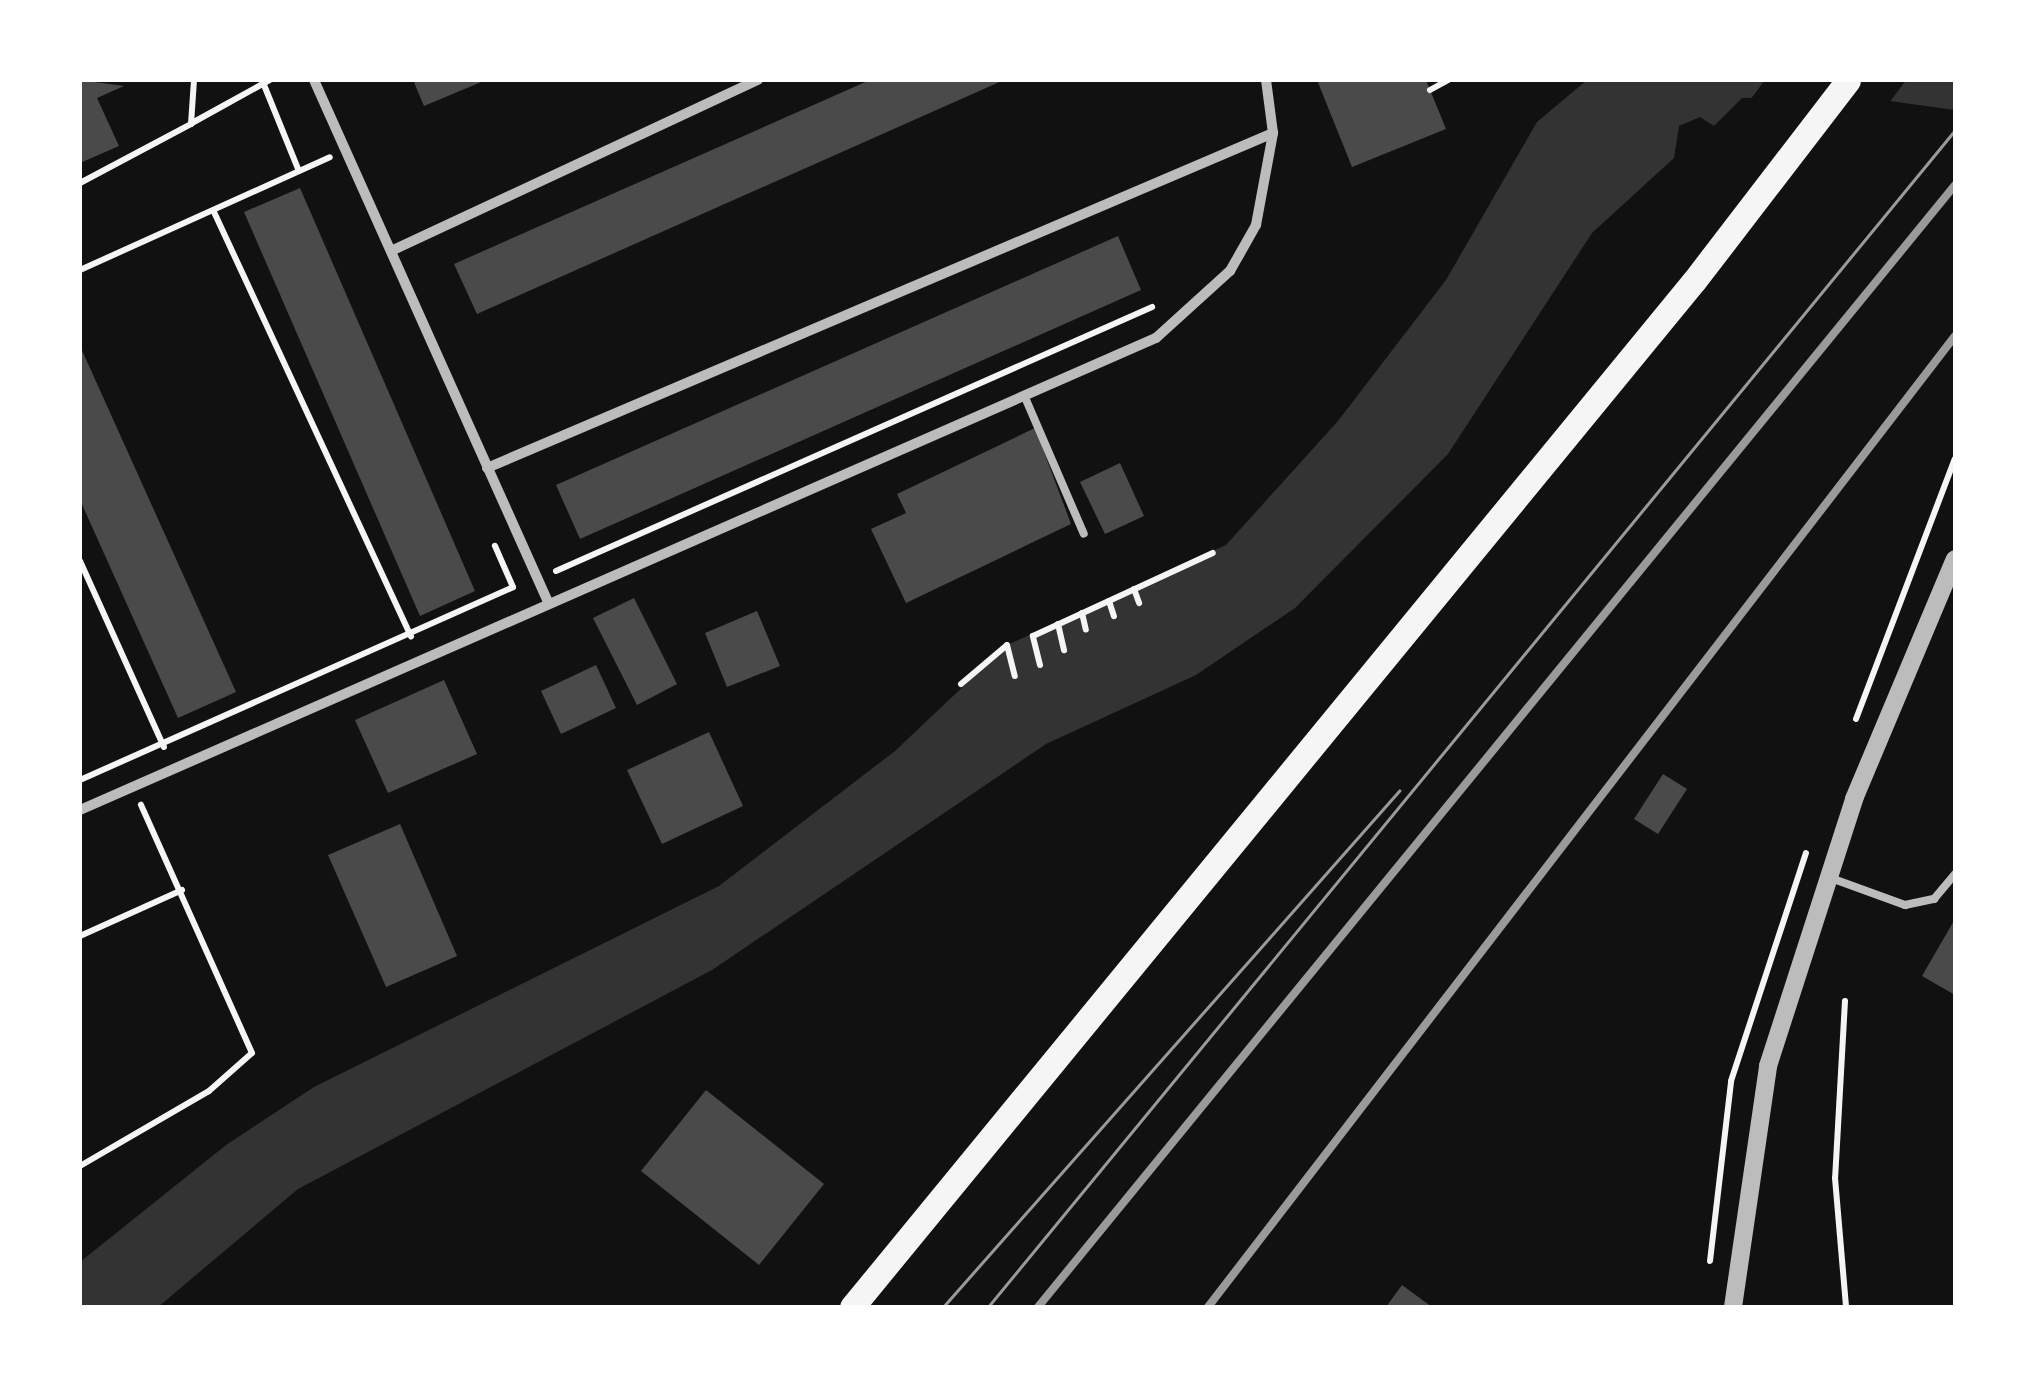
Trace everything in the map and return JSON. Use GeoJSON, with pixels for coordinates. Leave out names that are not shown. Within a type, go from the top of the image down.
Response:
{"type":"FeatureCollection","features":[{"type":"Feature","properties":{"kind":"main road"},"geometry":{"type":"LineString","coordinates":[[852,1307],[1841,89]]}},
{"type":"Feature","properties":{"kind":"street"},"geometry":{"type":"LineString","coordinates":[[314,80],[549,604]]}},
{"type":"Feature","properties":{"kind":"street"},"geometry":{"type":"LineString","coordinates":[[391,250],[758,80]]}},
{"type":"Feature","properties":{"kind":"street"},"geometry":{"type":"LineString","coordinates":[[80,810],[1156,338],[1197,308],[1256,225],[1274,133],[1266,80]]}},
{"type":"Feature","properties":{"kind":"street"},"geometry":{"type":"LineString","coordinates":[[487,468],[1274,133]]}},
{"type":"Feature","properties":{"kind":"street"},"geometry":{"type":"LineString","coordinates":[[1733,1307],[1751,1140],[1828,877],[1955,559]]}},
{"type":"Feature","properties":{"kind":"lane"},"geometry":{"type":"LineString","coordinates":[[1024,396],[1084,534]]}},
{"type":"Feature","properties":{"kind":"lane"},"geometry":{"type":"LineString","coordinates":[[1828,877],[1904,905],[1934,899],[1955,874]]}},
{"type":"Feature","properties":{"kind":"path"},"geometry":{"type":"LineString","coordinates":[[190,124],[194,80]]}},
{"type":"Feature","properties":{"kind":"path"},"geometry":{"type":"LineString","coordinates":[[1430,90],[1448,80]]}},
{"type":"Feature","properties":{"kind":"path"},"geometry":{"type":"LineString","coordinates":[[80,183],[265,81],[300,172]]}},
{"type":"Feature","properties":{"kind":"path"},"geometry":{"type":"LineString","coordinates":[[80,270],[345,150]]}},
{"type":"Feature","properties":{"kind":"path"},"geometry":{"type":"LineString","coordinates":[[325,160],[333,178]]}},
{"type":"Feature","properties":{"kind":"path"},"geometry":{"type":"LineString","coordinates":[[214,212],[423,660]]}},
{"type":"Feature","properties":{"kind":"path"},"geometry":{"type":"LineString","coordinates":[[80,780],[1158,303]]}},
{"type":"Feature","properties":{"kind":"path"},"geometry":{"type":"LineString","coordinates":[[489,534],[513,588]]}},
{"type":"Feature","properties":{"kind":"path"},"geometry":{"type":"LineString","coordinates":[[1040,665],[1033,636],[1212,553]]}},
{"type":"Feature","properties":{"kind":"path"},"geometry":{"type":"LineString","coordinates":[[80,561],[174,769]]}},
{"type":"Feature","properties":{"kind":"path"},"geometry":{"type":"LineString","coordinates":[[1134,589],[1139,603]]}},
{"type":"Feature","properties":{"kind":"path"},"geometry":{"type":"LineString","coordinates":[[1109,601],[1114,616]]}},
{"type":"Feature","properties":{"kind":"path"},"geometry":{"type":"LineString","coordinates":[[1082,614],[1086,630]]}},
{"type":"Feature","properties":{"kind":"path"},"geometry":{"type":"LineString","coordinates":[[1058,624],[1064,650]]}},
{"type":"Feature","properties":{"kind":"path"},"geometry":{"type":"LineString","coordinates":[[961,684],[1007,645],[1015,676]]}},
{"type":"Feature","properties":{"kind":"path"},"geometry":{"type":"LineString","coordinates":[[80,1166],[210,1091],[252,1054],[182,890],[132,788]]}},
{"type":"Feature","properties":{"kind":"path"},"geometry":{"type":"LineString","coordinates":[[80,936],[182,890]]}},
{"type":"Feature","properties":{"kind":"path"},"geometry":{"type":"LineString","coordinates":[[1844,1000],[1834,1147],[1846,1307]]}},
{"type":"Feature","properties":{"kind":"shaded area"},"geometry":{"type":"Polygon","coordinates":[[[1587,80],[1955,80],[1955,110],[1846,95],[1742,98],[1714,126],[1700,117],[1679,126],[1674,158],[1592,233],[1448,454],[1295,608],[1196,675],[1046,744],[712,970],[298,1189],[158,1307],[80,1307],[80,1262],[226,1145],[314,1087],[719,886],[895,751],[1007,645],[1226,545],[1338,421],[1446,280],[1537,122],[1587,80]]]}},
{"type":"Feature","properties":{"kind":"pier"},"geometry":{"type":"Polygon","coordinates":[[[1765,80],[1906,80],[1889,103],[1750,100],[1765,80]]]}},
{"type":"Feature","properties":{"kind":"building"},"geometry":{"type":"Polygon","coordinates":[[[80,80],[124,86],[97,98],[119,146],[80,163],[80,80]]]}},
{"type":"Feature","properties":{"kind":"building"},"geometry":{"type":"Polygon","coordinates":[[[413,80],[486,80],[424,106],[413,80]]]}},
{"type":"Feature","properties":{"kind":"building"},"geometry":{"type":"Polygon","coordinates":[[[870,80],[1004,80],[477,314],[454,264],[870,80]]]}},
{"type":"Feature","properties":{"kind":"building"},"geometry":{"type":"Polygon","coordinates":[[[1317,80],[1426,80],[1446,129],[1352,167],[1317,80]]]}},
{"type":"Feature","properties":{"kind":"building"},"geometry":{"type":"Polygon","coordinates":[[[300,188],[475,591],[420,616],[244,212],[300,188]]]}},
{"type":"Feature","properties":{"kind":"building"},"geometry":{"type":"Polygon","coordinates":[[[1118,236],[1141,290],[580,539],[556,485],[1118,236]]]}},
{"type":"Feature","properties":{"kind":"building"},"geometry":{"type":"Polygon","coordinates":[[[80,346],[236,692],[178,718],[80,500],[80,346]]]}},
{"type":"Feature","properties":{"kind":"building"},"geometry":{"type":"Polygon","coordinates":[[[1035,428],[1071,524],[906,603],[871,529],[906,513],[897,494],[1035,428]]]}},
{"type":"Feature","properties":{"kind":"building"},"geometry":{"type":"Polygon","coordinates":[[[1120,463],[1144,516],[1105,534],[1080,482],[1120,463]]]}},
{"type":"Feature","properties":{"kind":"building"},"geometry":{"type":"Polygon","coordinates":[[[634,598],[677,684],[637,705],[593,618],[634,598]]]}},
{"type":"Feature","properties":{"kind":"building"},"geometry":{"type":"Polygon","coordinates":[[[757,611],[780,666],[727,687],[705,633],[757,611]]]}},
{"type":"Feature","properties":{"kind":"building"},"geometry":{"type":"Polygon","coordinates":[[[596,665],[616,708],[561,734],[541,691],[596,665]]]}},
{"type":"Feature","properties":{"kind":"building"},"geometry":{"type":"Polygon","coordinates":[[[444,680],[477,754],[388,793],[355,720],[444,680]]]}},
{"type":"Feature","properties":{"kind":"building"},"geometry":{"type":"Polygon","coordinates":[[[709,732],[743,806],[662,844],[627,770],[709,732]]]}},
{"type":"Feature","properties":{"kind":"building"},"geometry":{"type":"Polygon","coordinates":[[[1663,774],[1687,789],[1658,834],[1634,819],[1663,774]]]}},
{"type":"Feature","properties":{"kind":"building"},"geometry":{"type":"Polygon","coordinates":[[[400,824],[457,956],[386,987],[328,855],[400,824]]]}},
{"type":"Feature","properties":{"kind":"building"},"geometry":{"type":"Polygon","coordinates":[[[1955,919],[1955,995],[1922,976],[1955,919]]]}},
{"type":"Feature","properties":{"kind":"building"},"geometry":{"type":"Polygon","coordinates":[[[706,1090],[824,1184],[759,1265],[641,1171],[706,1090]]]}},
{"type":"Feature","properties":{"kind":"building"},"geometry":{"type":"Polygon","coordinates":[[[1402,1285],[1432,1307],[1386,1307],[1402,1285]]]}},
{"type":"Feature","properties":{"kind":"tram line"},"geometry":{"type":"LineString","coordinates":[[988,1307],[1955,130]]}},
{"type":"Feature","properties":{"kind":"tram line"},"geometry":{"type":"LineString","coordinates":[[943,1307],[1399,791]]}},
{"type":"Feature","properties":{"kind":"railway"},"geometry":{"type":"LineString","coordinates":[[1038,1307],[1955,185]]}},
{"type":"Feature","properties":{"kind":"railway"},"geometry":{"type":"LineString","coordinates":[[1208,1307],[1955,336]]}}]}
